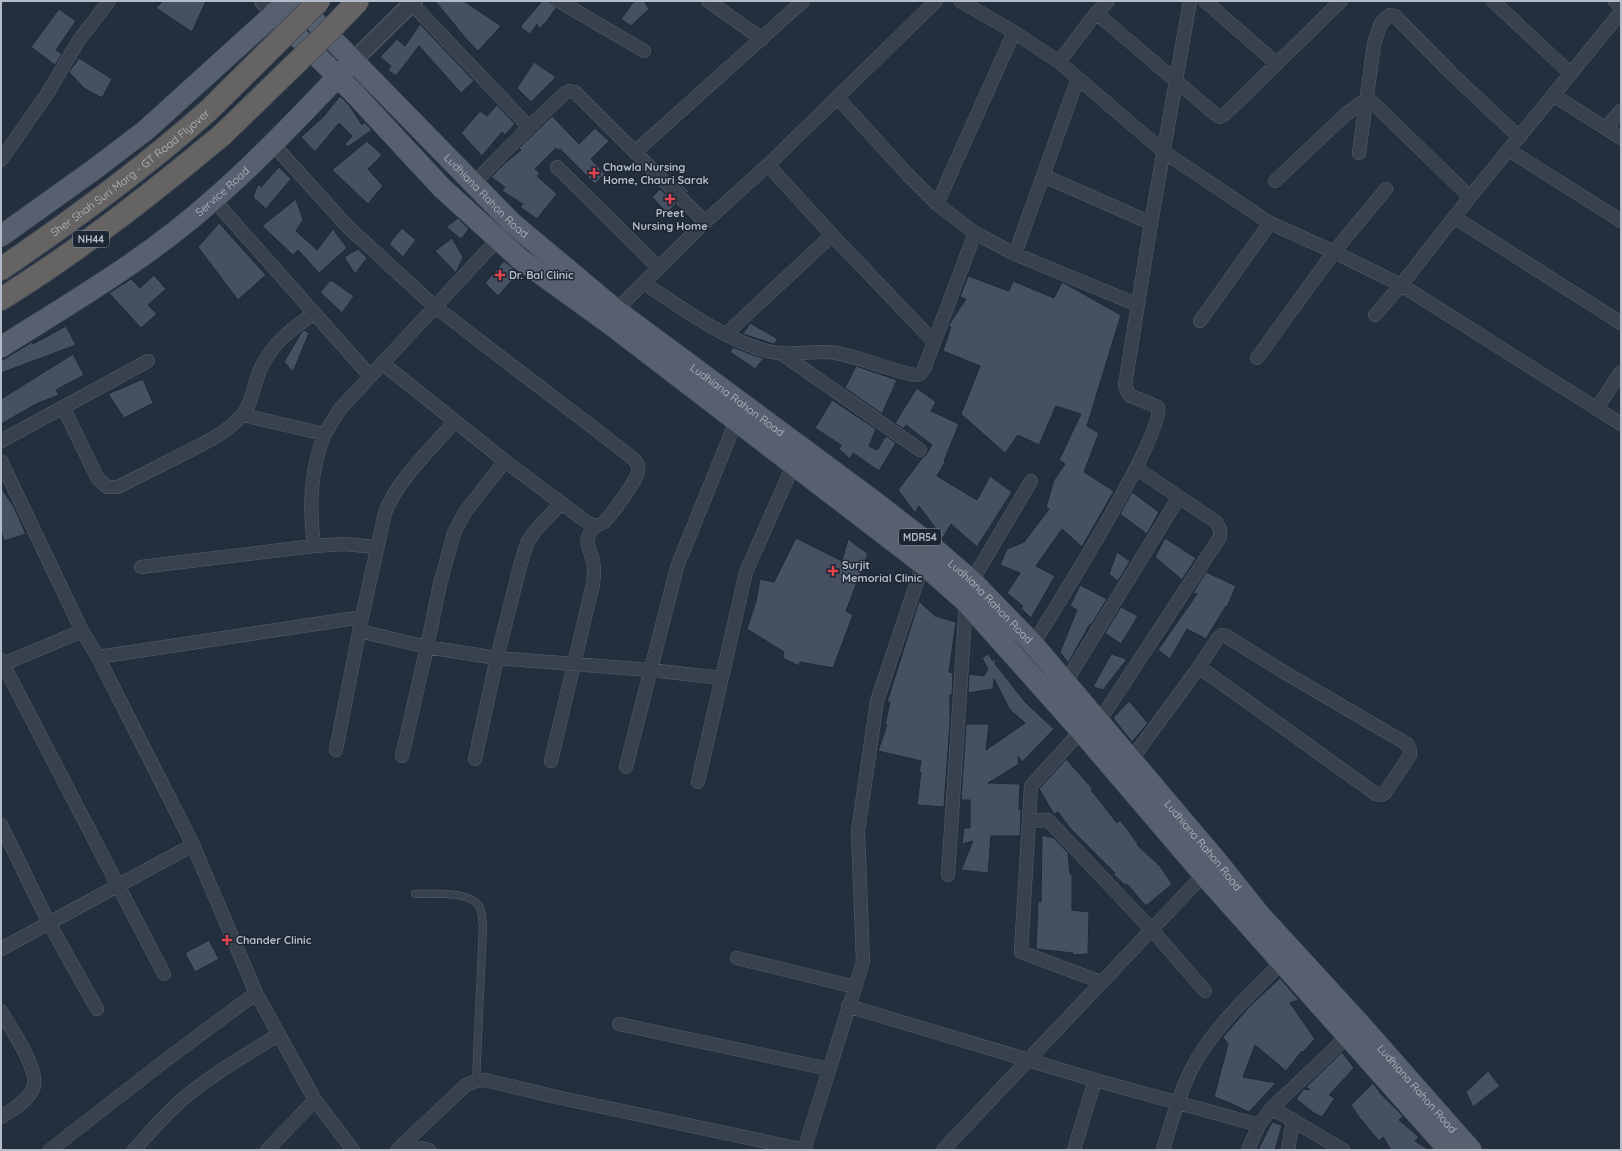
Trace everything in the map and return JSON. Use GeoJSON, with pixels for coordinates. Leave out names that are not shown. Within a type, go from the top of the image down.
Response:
{"type":"FeatureCollection","features":[{"type":"Feature","properties":{"kind":"highway","name":"Sher Shah Suri Marg - GT Road Flyover"},"geometry":{"type":"LineString","coordinates":[[1,269],[170,144],[208,110],[319,1]]}},
{"type":"Feature","properties":{"kind":"highway","name":"NH44"},"geometry":{"type":"LineString","coordinates":[[1,299],[38,276],[104,230],[144,200],[222,135],[358,1]]}},
{"type":"Feature","properties":{"kind":"main road","name":"Ludhiana Rahon Road"},"geometry":{"type":"LineString","coordinates":[[295,1],[512,223],[616,310],[735,396],[797,456],[966,602],[1089,727],[1210,868],[1260,915],[1449,1150]]}},
{"type":"Feature","properties":{"kind":"main road","name":"Ludhiana Rahon Road"},"geometry":{"type":"LineString","coordinates":[[275,5],[338,77],[442,188],[520,259],[610,324],[736,420],[797,456],[929,544],[972,581],[1033,644],[1064,682],[1089,727],[1131,760],[1210,868],[1282,962],[1354,1030],[1471,1150]]}},
{"type":"Feature","properties":{"kind":"main road"},"geometry":{"type":"LineString","coordinates":[[1,236],[92,171],[146,130],[275,5]]}},
{"type":"Feature","properties":{"kind":"main road","name":"Service Road"},"geometry":{"type":"LineString","coordinates":[[1,347],[124,268],[174,232],[214,200],[273,144],[354,60]]}},
{"type":"Feature","properties":{"kind":"street"},"geometry":{"type":"LineString","coordinates":[[1,160],[47,94],[79,40],[109,1]]}},
{"type":"Feature","properties":{"kind":"street"},"geometry":{"type":"LineString","coordinates":[[559,1],[644,51]]}},
{"type":"Feature","properties":{"kind":"street"},"geometry":{"type":"LineString","coordinates":[[708,1],[762,39]]}},
{"type":"Feature","properties":{"kind":"street"},"geometry":{"type":"LineString","coordinates":[[635,152],[803,1]]}},
{"type":"Feature","properties":{"kind":"street"},"geometry":{"type":"LineString","coordinates":[[616,310],[705,222],[768,165],[936,1]]}},
{"type":"Feature","properties":{"kind":"street"},"geometry":{"type":"LineString","coordinates":[[960,1],[1014,32],[1059,62],[1164,152],[1270,223],[1401,285],[1621,424]]}},
{"type":"Feature","properties":{"kind":"street"},"geometry":{"type":"LineString","coordinates":[[1059,62],[1107,1]]}},
{"type":"Feature","properties":{"kind":"street"},"geometry":{"type":"LineString","coordinates":[[1033,644],[1089,552],[1136,468],[1158,417],[1158,407],[1131,396],[1125,385],[1151,223],[1190,1]]}},
{"type":"Feature","properties":{"kind":"street"},"geometry":{"type":"LineString","coordinates":[[1205,1],[1277,64]]}},
{"type":"Feature","properties":{"kind":"street"},"geometry":{"type":"LineString","coordinates":[[1493,1],[1570,73]]}},
{"type":"Feature","properties":{"kind":"street"},"geometry":{"type":"LineString","coordinates":[[1615,1],[1621,6]]}},
{"type":"Feature","properties":{"kind":"street"},"geometry":{"type":"LineString","coordinates":[[413,2],[529,127]]}},
{"type":"Feature","properties":{"kind":"street","name":"Service Road"},"geometry":{"type":"LineString","coordinates":[[354,60],[413,2]]}},
{"type":"Feature","properties":{"kind":"street"},"geometry":{"type":"LineString","coordinates":[[1096,14],[1219,117],[1224,115],[1277,64],[1335,3]]}},
{"type":"Feature","properties":{"kind":"street"},"geometry":{"type":"LineString","coordinates":[[1375,315],[1401,285],[1470,197],[1621,12]]}},
{"type":"Feature","properties":{"kind":"street"},"geometry":{"type":"LineString","coordinates":[[1359,153],[1368,98],[1374,44],[1378,31],[1385,18],[1390,15],[1395,16],[1452,74],[1519,137]]}},
{"type":"Feature","properties":{"kind":"street"},"geometry":{"type":"LineString","coordinates":[[937,204],[1014,32]]}},
{"type":"Feature","properties":{"kind":"street"},"geometry":{"type":"LineString","coordinates":[[1016,254],[1078,78]]}},
{"type":"Feature","properties":{"kind":"street"},"geometry":{"type":"LineString","coordinates":[[474,183],[529,127],[565,93],[570,91],[575,92],[705,222]]}},
{"type":"Feature","properties":{"kind":"street"},"geometry":{"type":"LineString","coordinates":[[1553,95],[1621,138]]}},
{"type":"Feature","properties":{"kind":"street"},"geometry":{"type":"LineString","coordinates":[[837,97],[908,176],[937,204],[974,233],[1016,254],[1138,305]]}},
{"type":"Feature","properties":{"kind":"street"},"geometry":{"type":"LineString","coordinates":[[1275,181],[1346,114],[1368,98]]}},
{"type":"Feature","properties":{"kind":"street"},"geometry":{"type":"LineString","coordinates":[[1368,98],[1470,197]]}},
{"type":"Feature","properties":{"kind":"street"},"geometry":{"type":"LineString","coordinates":[[1606,128],[1621,111]]}},
{"type":"Feature","properties":{"kind":"street"},"geometry":{"type":"LineString","coordinates":[[273,144],[348,226],[434,306],[637,462],[639,471],[612,513],[603,523],[595,526],[588,533],[587,541],[594,568],[593,584],[551,761]]}},
{"type":"Feature","properties":{"kind":"street"},"geometry":{"type":"LineString","coordinates":[[1509,150],[1621,221]]}},
{"type":"Feature","properties":{"kind":"street"},"geometry":{"type":"LineString","coordinates":[[768,165],[832,235],[934,342]]}},
{"type":"Feature","properties":{"kind":"street"},"geometry":{"type":"LineString","coordinates":[[557,167],[659,268]]}},
{"type":"Feature","properties":{"kind":"street"},"geometry":{"type":"LineString","coordinates":[[1044,176],[1151,223]]}},
{"type":"Feature","properties":{"kind":"street"},"geometry":{"type":"LineString","coordinates":[[1257,358],[1334,252],[1386,189]]}},
{"type":"Feature","properties":{"kind":"street"},"geometry":{"type":"LineString","coordinates":[[214,200],[370,376]]}},
{"type":"Feature","properties":{"kind":"street"},"geometry":{"type":"LineString","coordinates":[[1454,218],[1621,322]]}},
{"type":"Feature","properties":{"kind":"street"},"geometry":{"type":"LineString","coordinates":[[1200,321],[1270,223]]}},
{"type":"Feature","properties":{"kind":"street"},"geometry":{"type":"LineString","coordinates":[[644,283],[686,311],[726,334],[771,352],[782,354],[814,351],[834,352],[915,375],[920,374],[924,369],[974,233]]}},
{"type":"Feature","properties":{"kind":"street"},"geometry":{"type":"LineString","coordinates":[[726,334],[832,235]]}},
{"type":"Feature","properties":{"kind":"street"},"geometry":{"type":"LineString","coordinates":[[314,546],[311,527],[311,493],[318,454],[324,434],[340,409],[434,306],[498,239]]}},
{"type":"Feature","properties":{"kind":"street"},"geometry":{"type":"LineString","coordinates":[[63,407],[98,480],[107,487],[118,487],[216,437],[243,415],[249,404],[260,369],[269,353],[278,341],[288,332],[314,313]]}},
{"type":"Feature","properties":{"kind":"street"},"geometry":{"type":"LineString","coordinates":[[782,354],[920,450]]}},
{"type":"Feature","properties":{"kind":"street"},"geometry":{"type":"LineString","coordinates":[[1,441],[148,361]]}},
{"type":"Feature","properties":{"kind":"street"},"geometry":{"type":"LineString","coordinates":[[382,363],[505,461],[588,523],[595,526]]}},
{"type":"Feature","properties":{"kind":"street"},"geometry":{"type":"LineString","coordinates":[[1597,408],[1621,372]]}},
{"type":"Feature","properties":{"kind":"street"},"geometry":{"type":"LineString","coordinates":[[243,415],[324,434]]}},
{"type":"Feature","properties":{"kind":"street"},"geometry":{"type":"LineString","coordinates":[[626,767],[677,567],[736,420]]}},
{"type":"Feature","properties":{"kind":"street"},"geometry":{"type":"LineString","coordinates":[[336,750],[377,547],[390,500],[402,482],[455,421]]}},
{"type":"Feature","properties":{"kind":"street"},"geometry":{"type":"LineString","coordinates":[[698,782],[746,572],[797,456]]}},
{"type":"Feature","properties":{"kind":"street"},"geometry":{"type":"LineString","coordinates":[[402,756],[440,584],[454,533],[465,512],[505,461]]}},
{"type":"Feature","properties":{"kind":"street"},"geometry":{"type":"LineString","coordinates":[[1101,982],[1021,952],[1031,786],[1089,727],[1220,537],[1220,529],[1216,522],[1136,468]]}},
{"type":"Feature","properties":{"kind":"street"},"geometry":{"type":"LineString","coordinates":[[3,469],[82,631],[98,657],[194,845],[256,993],[315,1100],[353,1150]]}},
{"type":"Feature","properties":{"kind":"street"},"geometry":{"type":"LineString","coordinates":[[972,581],[1031,481]]}},
{"type":"Feature","properties":{"kind":"street"},"geometry":{"type":"LineString","coordinates":[[1064,682],[1179,497]]}},
{"type":"Feature","properties":{"kind":"street"},"geometry":{"type":"LineString","coordinates":[[475,759],[497,658],[527,543],[535,531],[561,503]]}},
{"type":"Feature","properties":{"kind":"street"},"geometry":{"type":"LineString","coordinates":[[141,567],[314,546],[343,544],[377,547]]}},
{"type":"Feature","properties":{"kind":"street"},"geometry":{"type":"LineString","coordinates":[[400,1147],[466,1084],[485,1080],[561,1098],[804,1150],[863,962],[858,831],[877,701],[929,544]]}},
{"type":"Feature","properties":{"kind":"street"},"geometry":{"type":"LineString","coordinates":[[948,875],[966,602]]}},
{"type":"Feature","properties":{"kind":"street"},"geometry":{"type":"LineString","coordinates":[[98,657],[362,617]]}},
{"type":"Feature","properties":{"kind":"street"},"geometry":{"type":"LineString","coordinates":[[82,631],[2,663],[164,974]]}},
{"type":"Feature","properties":{"kind":"street"},"geometry":{"type":"LineString","coordinates":[[359,631],[427,647],[497,658],[575,663],[722,678]]}},
{"type":"Feature","properties":{"kind":"street"},"geometry":{"type":"LineString","coordinates":[[1131,760],[1199,667],[1218,638],[1222,635],[1407,744],[1410,750],[1410,756],[1385,793],[1381,795],[1376,794],[1199,667]]}},
{"type":"Feature","properties":{"kind":"street"},"geometry":{"type":"LineString","coordinates":[[1029,821],[1048,820],[1152,930],[1205,990]]}},
{"type":"Feature","properties":{"kind":"street"},"geometry":{"type":"LineString","coordinates":[[1,825],[49,923],[97,1009]]}},
{"type":"Feature","properties":{"kind":"street"},"geometry":{"type":"LineString","coordinates":[[1,949],[194,845]]}},
{"type":"Feature","properties":{"kind":"street"},"geometry":{"type":"LineString","coordinates":[[943,1150],[1029,1061],[1101,982],[1210,868]]}},
{"type":"Feature","properties":{"kind":"street"},"geometry":{"type":"LineString","coordinates":[[737,958],[855,987]]}},
{"type":"Feature","properties":{"kind":"street"},"geometry":{"type":"LineString","coordinates":[[1163,1150],[1177,1102],[1190,1071],[1212,1038],[1282,962]]}},
{"type":"Feature","properties":{"kind":"street"},"geometry":{"type":"LineString","coordinates":[[50,1150],[162,1063],[256,993]]}},
{"type":"Feature","properties":{"kind":"street"},"geometry":{"type":"LineString","coordinates":[[848,1006],[1029,1061],[1259,1125]]}},
{"type":"Feature","properties":{"kind":"street"},"geometry":{"type":"LineString","coordinates":[[1,1011],[27,1057],[33,1072],[34,1085],[30,1094],[20,1104],[1,1117]]}},
{"type":"Feature","properties":{"kind":"street"},"geometry":{"type":"LineString","coordinates":[[619,1024],[829,1069]]}},
{"type":"Feature","properties":{"kind":"street"},"geometry":{"type":"LineString","coordinates":[[1248,1150],[1259,1125],[1272,1108],[1354,1030]]}},
{"type":"Feature","properties":{"kind":"street"},"geometry":{"type":"LineString","coordinates":[[134,1150],[164,1116],[185,1098],[234,1063],[278,1035]]}},
{"type":"Feature","properties":{"kind":"street"},"geometry":{"type":"LineString","coordinates":[[1074,1150],[1095,1080]]}},
{"type":"Feature","properties":{"kind":"street"},"geometry":{"type":"LineString","coordinates":[[267,1150],[315,1100]]}},
{"type":"Feature","properties":{"kind":"street"},"geometry":{"type":"LineString","coordinates":[[1272,1108],[1343,1150]]}},
{"type":"Feature","properties":{"kind":"street"},"geometry":{"type":"LineString","coordinates":[[1288,1150],[1293,1120]]}},
{"type":"Feature","properties":{"kind":"street"},"geometry":{"type":"LineString","coordinates":[[400,1147],[429,1150]]}},
{"type":"Feature","properties":{"kind":"lane"},"geometry":{"type":"LineString","coordinates":[[415,894],[457,894],[472,899],[480,906],[483,926],[476,1081]]}},
{"type":"Feature","properties":{"kind":"building"},"geometry":{"type":"Polygon","coordinates":[[[163,1],[206,1],[192,32],[156,8],[163,1]]]}},
{"type":"Feature","properties":{"kind":"building"},"geometry":{"type":"Polygon","coordinates":[[[435,1],[464,1],[501,26],[478,51],[435,1]]]}},
{"type":"Feature","properties":{"kind":"building"},"geometry":{"type":"Polygon","coordinates":[[[542,1],[550,1],[556,8],[539,29],[537,24],[530,34],[520,27],[542,1]]]}},
{"type":"Feature","properties":{"kind":"building"},"geometry":{"type":"Polygon","coordinates":[[[634,1],[644,1],[649,9],[631,26],[621,19],[634,1]]]}},
{"type":"Feature","properties":{"kind":"building"},"geometry":{"type":"Polygon","coordinates":[[[59,9],[76,21],[56,50],[62,54],[55,65],[31,47],[59,9]]]}},
{"type":"Feature","properties":{"kind":"building"},"geometry":{"type":"Polygon","coordinates":[[[420,24],[474,81],[461,93],[419,46],[396,76],[388,70],[391,66],[380,57],[397,39],[405,46],[420,24]]]}},
{"type":"Feature","properties":{"kind":"building"},"geometry":{"type":"Polygon","coordinates":[[[79,58],[112,79],[102,98],[84,88],[69,72],[79,58]]]}},
{"type":"Feature","properties":{"kind":"building"},"geometry":{"type":"Polygon","coordinates":[[[534,62],[556,77],[531,102],[517,88],[534,62]]]}},
{"type":"Feature","properties":{"kind":"building"},"geometry":{"type":"Polygon","coordinates":[[[340,96],[349,105],[362,125],[364,122],[372,130],[348,147],[345,144],[352,136],[339,123],[315,152],[301,137],[324,116],[340,96]]]}},
{"type":"Feature","properties":{"kind":"building"},"geometry":{"type":"Polygon","coordinates":[[[497,105],[515,124],[505,135],[502,132],[482,156],[461,133],[480,111],[487,116],[497,105]]]}},
{"type":"Feature","properties":{"kind":"building"},"geometry":{"type":"Polygon","coordinates":[[[552,116],[579,144],[595,128],[609,141],[591,159],[605,174],[595,184],[560,149],[558,151],[556,148],[535,169],[540,173],[537,176],[557,194],[537,219],[520,207],[523,204],[502,191],[505,187],[491,177],[521,150],[519,148],[552,116]]]}},
{"type":"Feature","properties":{"kind":"building"},"geometry":{"type":"Polygon","coordinates":[[[367,141],[382,155],[368,169],[383,186],[368,204],[332,170],[367,141]]]}},
{"type":"Feature","properties":{"kind":"building"},"geometry":{"type":"Polygon","coordinates":[[[279,167],[291,179],[266,209],[253,197],[258,184],[261,187],[279,167]]]}},
{"type":"Feature","properties":{"kind":"building"},"geometry":{"type":"Polygon","coordinates":[[[673,176],[689,192],[687,193],[672,177],[673,176]]]}},
{"type":"Feature","properties":{"kind":"building"},"geometry":{"type":"Polygon","coordinates":[[[660,189],[676,204],[667,213],[652,197],[660,189]]]}},
{"type":"Feature","properties":{"kind":"building"},"geometry":{"type":"Polygon","coordinates":[[[296,199],[303,220],[296,231],[317,250],[333,229],[347,248],[319,273],[298,250],[293,255],[262,226],[296,199]]]}},
{"type":"Feature","properties":{"kind":"building"},"geometry":{"type":"Polygon","coordinates":[[[458,218],[469,229],[461,239],[446,227],[458,218]]]}},
{"type":"Feature","properties":{"kind":"building"},"geometry":{"type":"Polygon","coordinates":[[[219,223],[266,275],[238,300],[198,247],[219,223]]]}},
{"type":"Feature","properties":{"kind":"building"},"geometry":{"type":"Polygon","coordinates":[[[402,228],[416,240],[403,257],[389,244],[402,228]]]}},
{"type":"Feature","properties":{"kind":"building"},"geometry":{"type":"Polygon","coordinates":[[[452,238],[463,257],[456,273],[435,251],[452,238]]]}},
{"type":"Feature","properties":{"kind":"building"},"geometry":{"type":"Polygon","coordinates":[[[358,249],[367,258],[355,274],[344,257],[358,249]]]}},
{"type":"Feature","properties":{"kind":"building"},"geometry":{"type":"Polygon","coordinates":[[[504,261],[519,273],[498,296],[485,283],[504,261]]]}},
{"type":"Feature","properties":{"kind":"building"},"geometry":{"type":"Polygon","coordinates":[[[154,275],[166,289],[148,305],[157,314],[141,328],[109,293],[131,279],[140,288],[154,275]]]}},
{"type":"Feature","properties":{"kind":"building"},"geometry":{"type":"Polygon","coordinates":[[[968,276],[1009,291],[1013,281],[1054,298],[1062,282],[1121,315],[1087,426],[1099,433],[1084,472],[1114,491],[1082,547],[1062,529],[1036,566],[1055,576],[1031,618],[1021,608],[1023,606],[1007,593],[1020,573],[1000,565],[1007,549],[1024,542],[1049,509],[1046,507],[1054,480],[1065,464],[1059,460],[1081,414],[1056,406],[1039,445],[1018,435],[1005,453],[961,414],[980,366],[943,351],[951,327],[948,327],[966,299],[960,297],[968,276]]]}},
{"type":"Feature","properties":{"kind":"building"},"geometry":{"type":"Polygon","coordinates":[[[331,280],[354,296],[342,313],[320,292],[331,280]]]}},
{"type":"Feature","properties":{"kind":"building"},"geometry":{"type":"Polygon","coordinates":[[[750,323],[778,339],[774,344],[743,334],[750,323]]]}},
{"type":"Feature","properties":{"kind":"building"},"geometry":{"type":"Polygon","coordinates":[[[66,326],[76,345],[1,373],[1,361],[32,342],[33,344],[66,326]]]}},
{"type":"Feature","properties":{"kind":"building"},"geometry":{"type":"Polygon","coordinates":[[[304,330],[309,333],[293,372],[284,362],[304,330]]]}},
{"type":"Feature","properties":{"kind":"building"},"geometry":{"type":"Polygon","coordinates":[[[733,347],[764,358],[755,369],[730,352],[733,347]]]}},
{"type":"Feature","properties":{"kind":"building"},"geometry":{"type":"Polygon","coordinates":[[[73,354],[84,375],[56,390],[59,395],[36,404],[1,424],[1,399],[73,354]]]}},
{"type":"Feature","properties":{"kind":"building"},"geometry":{"type":"Polygon","coordinates":[[[856,366],[897,380],[882,414],[845,388],[856,366]]]}},
{"type":"Feature","properties":{"kind":"building"},"geometry":{"type":"Polygon","coordinates":[[[143,379],[153,403],[124,418],[108,394],[143,379]]]}},
{"type":"Feature","properties":{"kind":"building"},"geometry":{"type":"Polygon","coordinates":[[[917,388],[936,402],[931,411],[959,424],[944,461],[945,462],[937,476],[977,500],[990,476],[1012,492],[977,547],[951,524],[943,538],[919,506],[915,513],[898,490],[926,455],[932,445],[906,425],[904,429],[895,423],[917,388]]]}},
{"type":"Feature","properties":{"kind":"building"},"geometry":{"type":"Polygon","coordinates":[[[832,400],[876,429],[869,446],[877,450],[886,436],[896,443],[879,471],[853,453],[850,459],[839,449],[841,445],[815,428],[832,400]]]}},
{"type":"Feature","properties":{"kind":"building"},"geometry":{"type":"Polygon","coordinates":[[[1,488],[14,507],[26,534],[4,541],[1,531],[1,488]]]}},
{"type":"Feature","properties":{"kind":"building"},"geometry":{"type":"Polygon","coordinates":[[[1132,492],[1159,512],[1147,534],[1120,514],[1132,492]]]}},
{"type":"Feature","properties":{"kind":"building"},"geometry":{"type":"Polygon","coordinates":[[[796,538],[842,561],[848,539],[868,554],[846,611],[853,615],[833,668],[800,662],[799,666],[783,658],[784,652],[747,629],[756,601],[760,579],[774,582],[796,538]]]}},
{"type":"Feature","properties":{"kind":"building"},"geometry":{"type":"Polygon","coordinates":[[[1165,538],[1196,558],[1182,580],[1155,557],[1165,538]]]}},
{"type":"Feature","properties":{"kind":"building"},"geometry":{"type":"Polygon","coordinates":[[[1117,552],[1130,561],[1118,581],[1109,574],[1117,552]]]}},
{"type":"Feature","properties":{"kind":"building"},"geometry":{"type":"Polygon","coordinates":[[[1206,572],[1236,586],[1227,607],[1226,606],[1206,639],[1187,629],[1170,659],[1158,650],[1197,594],[1193,593],[1206,572]]]}},
{"type":"Feature","properties":{"kind":"building"},"geometry":{"type":"Polygon","coordinates":[[[1080,585],[1107,599],[1091,625],[1090,624],[1068,663],[1060,652],[1077,610],[1070,606],[1080,585]]]}},
{"type":"Feature","properties":{"kind":"building"},"geometry":{"type":"Polygon","coordinates":[[[919,601],[935,616],[956,622],[949,672],[953,673],[952,695],[950,695],[950,723],[944,807],[917,805],[921,761],[878,751],[887,725],[885,725],[890,702],[887,702],[919,601]]]}},
{"type":"Feature","properties":{"kind":"building"},"geometry":{"type":"Polygon","coordinates":[[[1121,607],[1138,616],[1121,644],[1105,633],[1121,607]]]}},
{"type":"Feature","properties":{"kind":"building"},"geometry":{"type":"Polygon","coordinates":[[[988,654],[993,661],[996,656],[995,664],[1026,703],[1054,729],[1022,762],[1018,756],[1019,764],[988,783],[1020,784],[1019,810],[1021,808],[1021,814],[1020,836],[991,836],[988,873],[961,870],[973,841],[962,844],[964,828],[970,828],[970,800],[961,800],[966,724],[989,724],[986,750],[1025,723],[1010,710],[994,679],[993,689],[968,693],[969,674],[984,676],[988,669],[982,658],[988,654]]]}},
{"type":"Feature","properties":{"kind":"building"},"geometry":{"type":"Polygon","coordinates":[[[1111,654],[1127,659],[1103,690],[1093,687],[1111,654]]]}},
{"type":"Feature","properties":{"kind":"building"},"geometry":{"type":"Polygon","coordinates":[[[1129,701],[1148,723],[1132,742],[1113,718],[1129,701]]]}},
{"type":"Feature","properties":{"kind":"building"},"geometry":{"type":"Polygon","coordinates":[[[1066,759],[1093,789],[1091,790],[1117,823],[1120,820],[1138,844],[1137,845],[1160,866],[1172,884],[1146,906],[1127,884],[1125,885],[1113,874],[1115,873],[1070,828],[1058,812],[1054,814],[1039,789],[1066,759]]]}},
{"type":"Feature","properties":{"kind":"building"},"geometry":{"type":"Polygon","coordinates":[[[1042,835],[1054,838],[1068,853],[1070,874],[1072,874],[1072,910],[1089,912],[1088,954],[1073,955],[1073,953],[1036,949],[1038,901],[1041,902],[1042,835]]]}},
{"type":"Feature","properties":{"kind":"building"},"geometry":{"type":"Polygon","coordinates":[[[209,940],[219,959],[195,972],[185,953],[209,940]]]}},
{"type":"Feature","properties":{"kind":"building"},"geometry":{"type":"Polygon","coordinates":[[[1280,978],[1299,1000],[1290,1003],[1315,1039],[1303,1052],[1302,1051],[1286,1071],[1255,1045],[1243,1077],[1276,1083],[1249,1112],[1214,1097],[1228,1044],[1223,1037],[1250,1006],[1280,978]]]}},
{"type":"Feature","properties":{"kind":"building"},"geometry":{"type":"Polygon","coordinates":[[[1342,1052],[1354,1068],[1329,1095],[1335,1098],[1322,1117],[1314,1113],[1296,1099],[1304,1089],[1310,1090],[1306,1087],[1342,1052]]]}},
{"type":"Feature","properties":{"kind":"building"},"geometry":{"type":"Polygon","coordinates":[[[1488,1071],[1500,1086],[1473,1107],[1466,1092],[1488,1071]]]}},
{"type":"Feature","properties":{"kind":"building"},"geometry":{"type":"Polygon","coordinates":[[[1373,1083],[1381,1094],[1403,1116],[1399,1120],[1419,1137],[1415,1141],[1429,1150],[1391,1150],[1383,1137],[1379,1141],[1351,1105],[1373,1083]]]}},
{"type":"Feature","properties":{"kind":"building"},"geometry":{"type":"Polygon","coordinates":[[[1272,1122],[1282,1125],[1275,1150],[1258,1150],[1272,1122]]]}},
{"type":"Feature","properties":{"kind":"place","name":"Chawla Nursing Home, Chauri Sarak"},"geometry":{"type":"Point","coordinates":[594,173]}},
{"type":"Feature","properties":{"kind":"place","name":"Preet Nursing Home"},"geometry":{"type":"Point","coordinates":[670,199]}},
{"type":"Feature","properties":{"kind":"place","name":"Dr. Bal Clinic"},"geometry":{"type":"Point","coordinates":[500,275]}},
{"type":"Feature","properties":{"kind":"place","name":"Surjit Memorial Clinic"},"geometry":{"type":"Point","coordinates":[833,571]}},
{"type":"Feature","properties":{"kind":"place","name":"Chander Clinic"},"geometry":{"type":"Point","coordinates":[227,940]}}]}
